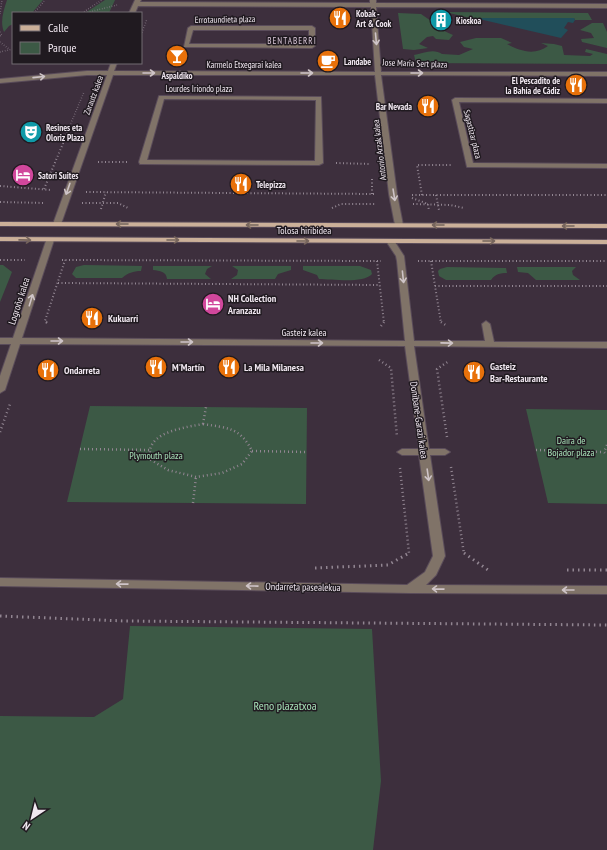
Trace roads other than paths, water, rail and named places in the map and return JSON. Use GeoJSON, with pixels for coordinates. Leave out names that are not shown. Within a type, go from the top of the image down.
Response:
{"type":"FeatureCollection","features":[{"type":"Feature","properties":{"kind":"main road","name":"Tolosa hiribidea"},"geometry":{"type":"LineString","coordinates":[[0,224],[607,226]]}},
{"type":"Feature","properties":{"kind":"main road","name":"Tolosa hiribidea"},"geometry":{"type":"LineString","coordinates":[[0,239],[607,242]]}},
{"type":"Feature","properties":{"kind":"street"},"geometry":{"type":"LineString","coordinates":[[132,12],[137,2],[373,2],[607,6]]}},
{"type":"Feature","properties":{"kind":"street","name":"Jose Maria Sert plaza"},"geometry":{"type":"LineString","coordinates":[[373,2],[378,73],[607,74]]}},
{"type":"Feature","properties":{"kind":"street","name":"Errotaundieta plaza"},"geometry":{"type":"LineString","coordinates":[[191,28],[312,28],[312,46],[194,46],[186,46],[191,28]]}},
{"type":"Feature","properties":{"kind":"street","name":"Zarautz kalea"},"geometry":{"type":"LineString","coordinates":[[57,224],[67,192],[114,64]]}},
{"type":"Feature","properties":{"kind":"street","name":"Karmelo Etxegarai kalea"},"geometry":{"type":"LineString","coordinates":[[0,81],[70,74],[110,73],[378,73]]}},
{"type":"Feature","properties":{"kind":"street","name":"Antonio Arzak kalea"},"geometry":{"type":"LineString","coordinates":[[378,73],[393,194],[399,225]]}},
{"type":"Feature","properties":{"kind":"street","name":"Lourdes Iriondo plaza"},"geometry":{"type":"LineString","coordinates":[[161,97],[319,98],[319,163],[143,162],[161,97]]}},
{"type":"Feature","properties":{"kind":"street","name":"Sagastizar plaza"},"geometry":{"type":"LineString","coordinates":[[607,101],[455,100],[470,165],[607,166]]}},
{"type":"Feature","properties":{"kind":"street","name":"Logroño kalea"},"geometry":{"type":"LineString","coordinates":[[0,390],[18,341],[50,240]]}},
{"type":"Feature","properties":{"kind":"street","name":"Donibane-Garazi kalea"},"geometry":{"type":"LineString","coordinates":[[390,241],[400,256],[401,261],[412,367],[440,556],[432,575],[428,579],[410,589]]}},
{"type":"Feature","properties":{"kind":"street"},"geometry":{"type":"LineString","coordinates":[[486,324],[490,344]]}},
{"type":"Feature","properties":{"kind":"street","name":"Gasteiz kalea"},"geometry":{"type":"LineString","coordinates":[[0,341],[607,345]]}},
{"type":"Feature","properties":{"kind":"street"},"geometry":{"type":"LineString","coordinates":[[402,452],[424,452],[446,448]]}},
{"type":"Feature","properties":{"kind":"street","name":"Ondarreta pasealekua"},"geometry":{"type":"LineString","coordinates":[[0,582],[410,589],[607,590]]}},
{"type":"Feature","properties":{"kind":"water"},"geometry":{"type":"Polygon","coordinates":[[[475,18],[574,18],[575,20],[573,23],[568,22],[564,28],[568,30],[561,38],[475,18]]]}},
{"type":"Feature","properties":{"kind":"place","name":"Kobak - Art & Cook"},"geometry":{"type":"Point","coordinates":[340,18]}},
{"type":"Feature","properties":{"kind":"place","name":"Kioskoa"},"geometry":{"type":"Point","coordinates":[441,20]}},
{"type":"Feature","properties":{"kind":"place","name":"Aspaldiko"},"geometry":{"type":"Point","coordinates":[177,56]}},
{"type":"Feature","properties":{"kind":"place","name":"Landabe"},"geometry":{"type":"Point","coordinates":[328,61]}},
{"type":"Feature","properties":{"kind":"place","name":"El Pescadito de la Bahía de Cádiz"},"geometry":{"type":"Point","coordinates":[576,85]}},
{"type":"Feature","properties":{"kind":"place","name":"Bar Nevada"},"geometry":{"type":"Point","coordinates":[428,106]}},
{"type":"Feature","properties":{"kind":"place","name":"Resines eta Oloriz Plaza"},"geometry":{"type":"Point","coordinates":[31,132]}},
{"type":"Feature","properties":{"kind":"place","name":"Satori Suites"},"geometry":{"type":"Point","coordinates":[23,175]}},
{"type":"Feature","properties":{"kind":"place","name":"Telepizza"},"geometry":{"type":"Point","coordinates":[241,184]}},
{"type":"Feature","properties":{"kind":"place","name":"NH Collection Aranzazu"},"geometry":{"type":"Point","coordinates":[213,304]}},
{"type":"Feature","properties":{"kind":"place","name":"Kukuarri"},"geometry":{"type":"Point","coordinates":[92,318]}},
{"type":"Feature","properties":{"kind":"place","name":"M'Martín"},"geometry":{"type":"Point","coordinates":[156,367]}},
{"type":"Feature","properties":{"kind":"place","name":"La Mila Milanesa"},"geometry":{"type":"Point","coordinates":[229,367]}},
{"type":"Feature","properties":{"kind":"place","name":"Ondarreta"},"geometry":{"type":"Point","coordinates":[48,370]}},
{"type":"Feature","properties":{"kind":"place","name":"Gasteiz Bar-Restaurante"},"geometry":{"type":"Point","coordinates":[474,372]}},
{"type":"Feature","properties":{"kind":"district","name":"BENTABERRI"},"geometry":{"type":"Point","coordinates":[292,40]}},
{"type":"Feature","properties":{"kind":"park label","name":"Daira de Bojador plaza"},"geometry":{"type":"Point","coordinates":[571,446]}},
{"type":"Feature","properties":{"kind":"park label","name":"Plymouth plaza"},"geometry":{"type":"Point","coordinates":[156,455]}},
{"type":"Feature","properties":{"kind":"park label","name":"Reno plazatxoa"},"geometry":{"type":"Point","coordinates":[285,705]}}]}
